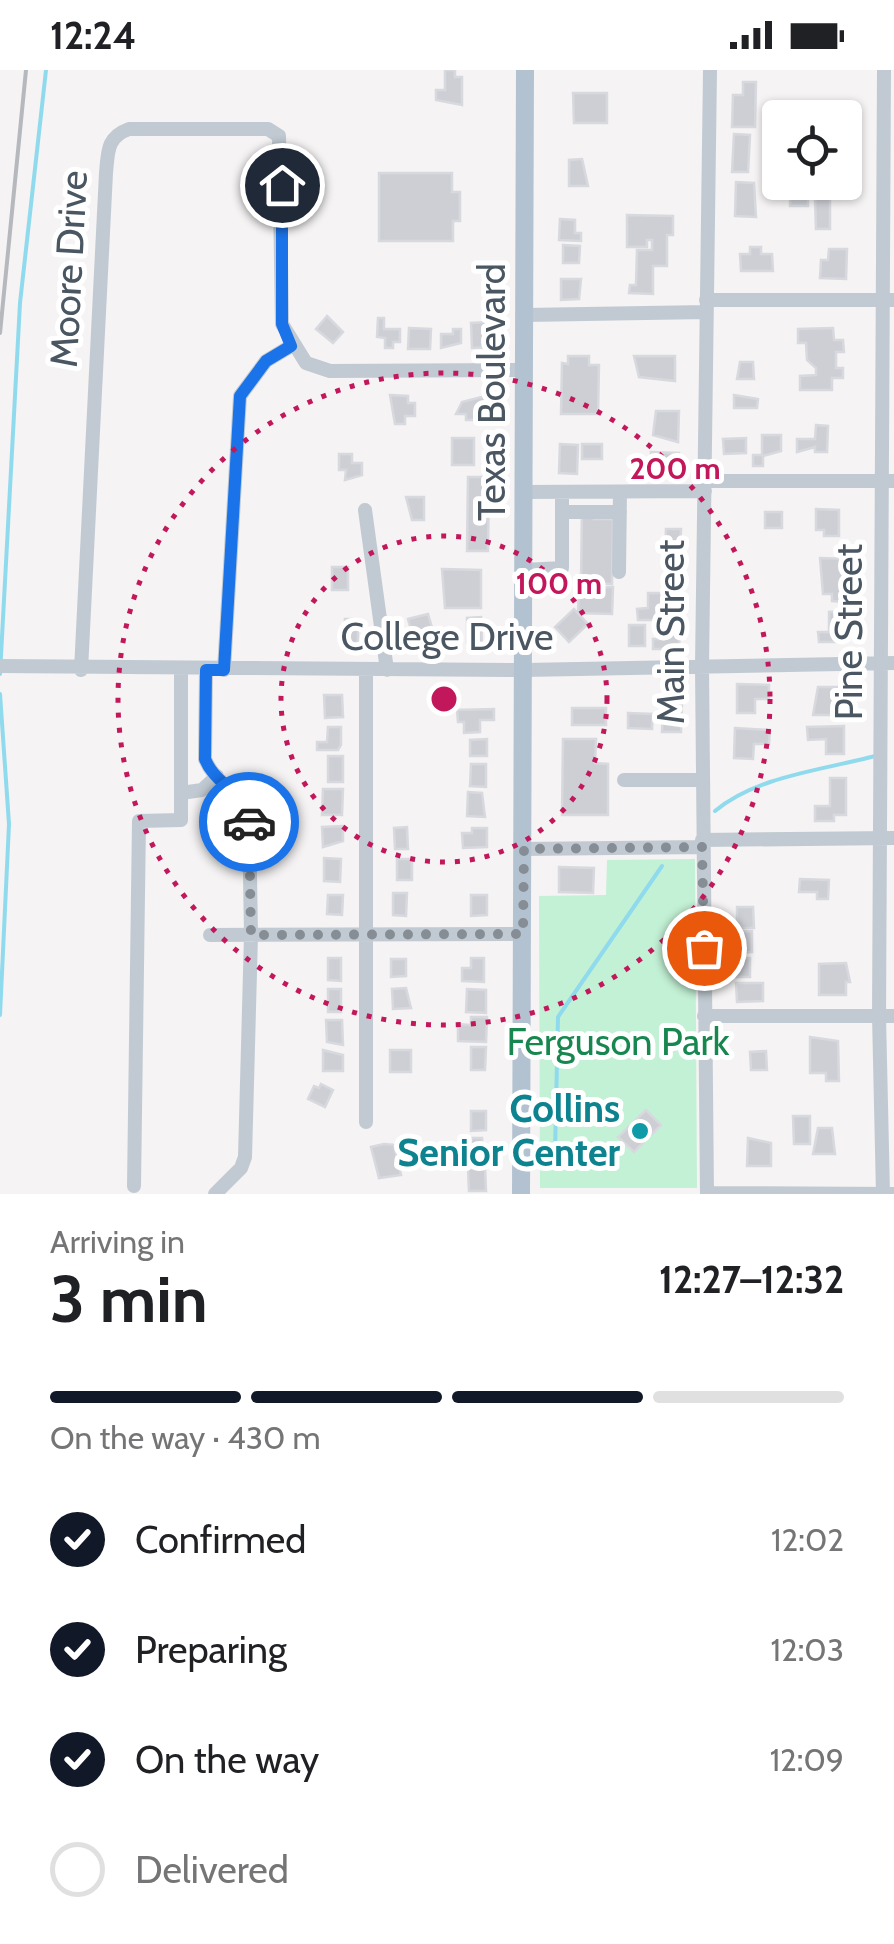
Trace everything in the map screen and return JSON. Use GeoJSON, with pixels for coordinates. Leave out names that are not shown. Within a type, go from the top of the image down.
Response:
{"type":"FeatureCollection","features":[{"type":"Feature","properties":{"kind":"main road","name":"Texas Boulevard"},"geometry":{"type":"LineString","coordinates":[[521,1194],[525,70]]}},
{"type":"Feature","properties":{"kind":"street","name":"Main Street"},"geometry":{"type":"LineString","coordinates":[[706,1194],[702,666],[710,70]]}},
{"type":"Feature","properties":{"kind":"street","name":"Pine Street"},"geometry":{"type":"LineString","coordinates":[[883,1194],[888,838],[882,753],[888,663],[884,70]]}},
{"type":"Feature","properties":{"kind":"street","name":"Moore Drive"},"geometry":{"type":"LineString","coordinates":[[80,670],[106,173],[108,145],[116,133],[129,129],[268,128],[279,136],[282,324],[291,346]]}},
{"type":"Feature","properties":{"kind":"street"},"geometry":{"type":"LineString","coordinates":[[525,315],[888,300]]}},
{"type":"Feature","properties":{"kind":"street"},"geometry":{"type":"LineString","coordinates":[[224,670],[240,396],[266,361],[291,346],[306,363],[330,371],[524,370]]}},
{"type":"Feature","properties":{"kind":"street"},"geometry":{"type":"LineString","coordinates":[[524,492],[888,481]]}},
{"type":"Feature","properties":{"kind":"street"},"geometry":{"type":"LineString","coordinates":[[524,570],[562,568],[562,492]]}},
{"type":"Feature","properties":{"kind":"street"},"geometry":{"type":"LineString","coordinates":[[619,572],[620,492]]}},
{"type":"Feature","properties":{"kind":"street"},"geometry":{"type":"LineString","coordinates":[[366,510],[387,670]]}},
{"type":"Feature","properties":{"kind":"street"},"geometry":{"type":"LineString","coordinates":[[562,512],[620,512]]}},
{"type":"Feature","properties":{"kind":"street","name":"College Drive"},"geometry":{"type":"LineString","coordinates":[[4,667],[524,670],[888,663]]}},
{"type":"Feature","properties":{"kind":"street"},"geometry":{"type":"LineString","coordinates":[[134,1186],[139,820],[181,820],[181,670]]}},
{"type":"Feature","properties":{"kind":"street"},"geometry":{"type":"LineString","coordinates":[[206,670],[205,759],[242,799],[249,816],[251,935],[245,1157],[241,1168],[214,1194]]}},
{"type":"Feature","properties":{"kind":"street"},"geometry":{"type":"LineString","coordinates":[[366,670],[366,1122]]}},
{"type":"Feature","properties":{"kind":"street"},"geometry":{"type":"LineString","coordinates":[[181,792],[202,790],[217,776]]}},
{"type":"Feature","properties":{"kind":"street"},"geometry":{"type":"LineString","coordinates":[[624,780],[702,780]]}},
{"type":"Feature","properties":{"kind":"street"},"geometry":{"type":"LineString","coordinates":[[524,849],[888,838]]}},
{"type":"Feature","properties":{"kind":"street"},"geometry":{"type":"LineString","coordinates":[[210,935],[523,934]]}},
{"type":"Feature","properties":{"kind":"street"},"geometry":{"type":"LineString","coordinates":[[704,1016],[887,1016]]}},
{"type":"Feature","properties":{"kind":"street"},"geometry":{"type":"LineString","coordinates":[[706,1194],[894,1194]]}},
{"type":"Feature","properties":{"kind":"green space","name":"Ferguson Park"},"geometry":{"type":"Polygon","coordinates":[[[695,859],[697,1188],[540,1188],[539,896],[606,895],[607,860],[695,859]]]}},
{"type":"Feature","properties":{"kind":"building"},"geometry":{"type":"Polygon","coordinates":[[[445,70],[455,70],[455,77],[462,77],[462,105],[436,100],[436,90],[445,90],[445,70]]]}},
{"type":"Feature","properties":{"kind":"building"},"geometry":{"type":"Polygon","coordinates":[[[743,82],[756,82],[755,127],[732,127],[733,95],[743,95],[743,82]]]}},
{"type":"Feature","properties":{"kind":"building"},"geometry":{"type":"Polygon","coordinates":[[[573,93],[607,93],[607,123],[574,123],[573,93]]]}},
{"type":"Feature","properties":{"kind":"building"},"geometry":{"type":"Polygon","coordinates":[[[734,134],[750,135],[748,172],[732,172],[734,134]]]}},
{"type":"Feature","properties":{"kind":"building"},"geometry":{"type":"Polygon","coordinates":[[[582,159],[588,186],[569,186],[569,160],[582,159]]]}},
{"type":"Feature","properties":{"kind":"building"},"geometry":{"type":"Polygon","coordinates":[[[379,173],[452,173],[452,192],[460,192],[460,221],[453,221],[453,241],[379,241],[379,173]]]}},
{"type":"Feature","properties":{"kind":"building"},"geometry":{"type":"Polygon","coordinates":[[[736,182],[754,183],[756,217],[735,216],[736,182]]]}},
{"type":"Feature","properties":{"kind":"building"},"geometry":{"type":"Polygon","coordinates":[[[790,200],[808,200],[808,206],[790,206],[790,200]]]}},
{"type":"Feature","properties":{"kind":"building"},"geometry":{"type":"Polygon","coordinates":[[[815,200],[830,200],[830,229],[816,229],[815,200]]]}},
{"type":"Feature","properties":{"kind":"building"},"geometry":{"type":"Polygon","coordinates":[[[627,215],[673,216],[673,235],[667,235],[667,266],[653,266],[653,294],[629,293],[630,285],[636,285],[637,250],[652,250],[652,240],[647,240],[647,247],[627,247],[627,215]]]}},
{"type":"Feature","properties":{"kind":"building"},"geometry":{"type":"Polygon","coordinates":[[[560,219],[575,220],[575,233],[581,233],[581,241],[559,240],[560,219]]]}},
{"type":"Feature","properties":{"kind":"building"},"geometry":{"type":"Polygon","coordinates":[[[563,245],[580,246],[579,263],[563,263],[563,245]]]}},
{"type":"Feature","properties":{"kind":"building"},"geometry":{"type":"Polygon","coordinates":[[[750,247],[761,247],[761,254],[772,254],[773,271],[741,271],[740,254],[750,254],[750,247]]]}},
{"type":"Feature","properties":{"kind":"building"},"geometry":{"type":"Polygon","coordinates":[[[829,249],[847,249],[846,279],[820,278],[821,260],[828,260],[829,249]]]}},
{"type":"Feature","properties":{"kind":"building"},"geometry":{"type":"Polygon","coordinates":[[[561,279],[581,279],[579,299],[561,300],[561,279]]]}},
{"type":"Feature","properties":{"kind":"building"},"geometry":{"type":"Polygon","coordinates":[[[327,316],[343,332],[333,343],[316,329],[327,316]]]}},
{"type":"Feature","properties":{"kind":"building"},"geometry":{"type":"Polygon","coordinates":[[[378,318],[384,318],[384,329],[400,329],[400,342],[393,342],[393,348],[385,348],[385,338],[377,337],[378,318]]]}},
{"type":"Feature","properties":{"kind":"building"},"geometry":{"type":"Polygon","coordinates":[[[490,322],[491,347],[472,348],[471,323],[490,322]]]}},
{"type":"Feature","properties":{"kind":"building"},"geometry":{"type":"Polygon","coordinates":[[[409,328],[431,329],[430,349],[408,349],[409,328]]]}},
{"type":"Feature","properties":{"kind":"building"},"geometry":{"type":"Polygon","coordinates":[[[833,328],[834,340],[843,340],[844,352],[836,352],[836,368],[843,368],[843,378],[832,378],[832,390],[800,390],[800,376],[816,375],[816,368],[807,360],[806,343],[798,343],[798,329],[833,328]]]}},
{"type":"Feature","properties":{"kind":"building"},"geometry":{"type":"Polygon","coordinates":[[[453,329],[461,329],[461,343],[441,348],[441,334],[453,334],[453,329]]]}},
{"type":"Feature","properties":{"kind":"building"},"geometry":{"type":"Polygon","coordinates":[[[568,356],[589,356],[589,365],[599,365],[598,414],[561,414],[562,363],[568,364],[568,356]]]}},
{"type":"Feature","properties":{"kind":"building"},"geometry":{"type":"Polygon","coordinates":[[[634,356],[675,356],[675,381],[639,377],[634,356]]]}},
{"type":"Feature","properties":{"kind":"building"},"geometry":{"type":"Polygon","coordinates":[[[740,362],[753,362],[754,379],[737,379],[740,362]]]}},
{"type":"Feature","properties":{"kind":"building"},"geometry":{"type":"Polygon","coordinates":[[[390,395],[408,396],[408,403],[415,403],[415,416],[405,416],[405,424],[395,424],[390,395]]]}},
{"type":"Feature","properties":{"kind":"building"},"geometry":{"type":"Polygon","coordinates":[[[734,395],[758,399],[757,408],[734,408],[734,395]]]}},
{"type":"Feature","properties":{"kind":"building"},"geometry":{"type":"Polygon","coordinates":[[[485,396],[486,420],[466,420],[466,414],[456,414],[462,402],[485,396]]]}},
{"type":"Feature","properties":{"kind":"building"},"geometry":{"type":"Polygon","coordinates":[[[656,411],[679,411],[678,442],[653,435],[656,411]]]}},
{"type":"Feature","properties":{"kind":"building"},"geometry":{"type":"Polygon","coordinates":[[[816,425],[828,426],[827,452],[815,452],[815,447],[797,452],[797,439],[815,439],[816,425]]]}},
{"type":"Feature","properties":{"kind":"building"},"geometry":{"type":"Polygon","coordinates":[[[762,435],[781,435],[781,451],[763,456],[763,466],[753,466],[753,455],[762,455],[762,435]]]}},
{"type":"Feature","properties":{"kind":"building"},"geometry":{"type":"Polygon","coordinates":[[[452,438],[474,438],[474,465],[452,465],[452,438]]]}},
{"type":"Feature","properties":{"kind":"building"},"geometry":{"type":"Polygon","coordinates":[[[746,438],[746,453],[724,454],[723,439],[746,438]]]}},
{"type":"Feature","properties":{"kind":"building"},"geometry":{"type":"Polygon","coordinates":[[[560,444],[578,445],[577,474],[559,473],[560,444]]]}},
{"type":"Feature","properties":{"kind":"building"},"geometry":{"type":"Polygon","coordinates":[[[582,444],[602,444],[602,459],[582,459],[582,444]]]}},
{"type":"Feature","properties":{"kind":"building"},"geometry":{"type":"Polygon","coordinates":[[[651,452],[679,453],[678,470],[651,469],[651,452]]]}},
{"type":"Feature","properties":{"kind":"building"},"geometry":{"type":"Polygon","coordinates":[[[339,454],[352,454],[352,463],[362,463],[362,475],[345,480],[346,470],[339,470],[339,454]]]}},
{"type":"Feature","properties":{"kind":"building"},"geometry":{"type":"Polygon","coordinates":[[[468,477],[489,477],[488,551],[467,551],[468,477]]]}},
{"type":"Feature","properties":{"kind":"building"},"geometry":{"type":"Polygon","coordinates":[[[406,497],[424,497],[424,520],[412,520],[406,497]]]}},
{"type":"Feature","properties":{"kind":"building"},"geometry":{"type":"Polygon","coordinates":[[[582,509],[594,519],[613,519],[612,584],[581,583],[582,509]]]}},
{"type":"Feature","properties":{"kind":"building"},"geometry":{"type":"Polygon","coordinates":[[[816,509],[839,510],[839,536],[824,536],[824,530],[816,530],[816,509]]]}},
{"type":"Feature","properties":{"kind":"building"},"geometry":{"type":"Polygon","coordinates":[[[765,512],[782,512],[782,528],[765,528],[765,512]]]}},
{"type":"Feature","properties":{"kind":"building"},"geometry":{"type":"Polygon","coordinates":[[[666,529],[681,529],[680,556],[665,555],[666,529]]]}},
{"type":"Feature","properties":{"kind":"building"},"geometry":{"type":"Polygon","coordinates":[[[820,558],[848,559],[844,602],[832,601],[832,594],[823,594],[820,558]]]}},
{"type":"Feature","properties":{"kind":"building"},"geometry":{"type":"Polygon","coordinates":[[[332,567],[348,567],[348,590],[332,590],[332,567]]]}},
{"type":"Feature","properties":{"kind":"building"},"geometry":{"type":"Polygon","coordinates":[[[442,569],[481,570],[481,608],[445,608],[442,569]]]}},
{"type":"Feature","properties":{"kind":"building"},"geometry":{"type":"Polygon","coordinates":[[[579,587],[613,587],[612,614],[578,613],[579,587]]]}},
{"type":"Feature","properties":{"kind":"building"},"geometry":{"type":"Polygon","coordinates":[[[648,593],[665,593],[665,620],[638,620],[637,609],[648,608],[648,593]]]}},
{"type":"Feature","properties":{"kind":"building"},"geometry":{"type":"Polygon","coordinates":[[[574,609],[588,624],[569,642],[555,627],[574,609]]]}},
{"type":"Feature","properties":{"kind":"building"},"geometry":{"type":"Polygon","coordinates":[[[843,611],[844,642],[819,642],[818,632],[829,632],[829,612],[843,611]]]}},
{"type":"Feature","properties":{"kind":"building"},"geometry":{"type":"Polygon","coordinates":[[[428,614],[433,631],[423,634],[425,640],[434,638],[436,648],[417,653],[408,619],[428,614]]]}},
{"type":"Feature","properties":{"kind":"building"},"geometry":{"type":"Polygon","coordinates":[[[481,617],[482,643],[467,643],[467,618],[481,617]]]}},
{"type":"Feature","properties":{"kind":"building"},"geometry":{"type":"Polygon","coordinates":[[[345,619],[353,619],[352,626],[358,626],[358,651],[344,650],[345,619]]]}},
{"type":"Feature","properties":{"kind":"building"},"geometry":{"type":"Polygon","coordinates":[[[663,624],[680,624],[679,649],[653,649],[653,639],[663,639],[663,624]]]}},
{"type":"Feature","properties":{"kind":"building"},"geometry":{"type":"Polygon","coordinates":[[[629,625],[645,625],[645,646],[629,646],[629,625]]]}},
{"type":"Feature","properties":{"kind":"building"},"geometry":{"type":"Polygon","coordinates":[[[737,684],[769,685],[769,699],[755,699],[755,713],[737,713],[737,684]]]}},
{"type":"Feature","properties":{"kind":"building"},"geometry":{"type":"Polygon","coordinates":[[[818,687],[838,687],[838,715],[813,715],[818,687]]]}},
{"type":"Feature","properties":{"kind":"building"},"geometry":{"type":"Polygon","coordinates":[[[324,695],[342,695],[343,717],[325,718],[324,695]]]}},
{"type":"Feature","properties":{"kind":"building"},"geometry":{"type":"Polygon","coordinates":[[[663,703],[682,703],[681,732],[662,732],[663,703]]]}},
{"type":"Feature","properties":{"kind":"building"},"geometry":{"type":"Polygon","coordinates":[[[572,708],[606,708],[606,725],[572,725],[572,708]]]}},
{"type":"Feature","properties":{"kind":"building"},"geometry":{"type":"Polygon","coordinates":[[[494,709],[494,720],[480,720],[480,732],[464,733],[464,722],[458,722],[457,710],[494,709]]]}},
{"type":"Feature","properties":{"kind":"building"},"geometry":{"type":"Polygon","coordinates":[[[628,713],[653,714],[652,729],[628,728],[628,713]]]}},
{"type":"Feature","properties":{"kind":"building"},"geometry":{"type":"Polygon","coordinates":[[[844,726],[844,754],[826,754],[826,739],[808,740],[807,727],[844,726]]]}},
{"type":"Feature","properties":{"kind":"building"},"geometry":{"type":"Polygon","coordinates":[[[328,727],[341,727],[341,745],[338,750],[317,750],[317,742],[327,742],[328,727]]]}},
{"type":"Feature","properties":{"kind":"building"},"geometry":{"type":"Polygon","coordinates":[[[735,728],[770,730],[769,744],[754,744],[753,759],[734,758],[735,728]]]}},
{"type":"Feature","properties":{"kind":"building"},"geometry":{"type":"Polygon","coordinates":[[[487,739],[487,756],[470,756],[470,740],[487,739]]]}},
{"type":"Feature","properties":{"kind":"building"},"geometry":{"type":"Polygon","coordinates":[[[563,739],[596,739],[595,763],[608,764],[608,815],[562,815],[563,739]]]}},
{"type":"Feature","properties":{"kind":"building"},"geometry":{"type":"Polygon","coordinates":[[[328,756],[343,756],[343,782],[328,782],[328,756]]]}},
{"type":"Feature","properties":{"kind":"building"},"geometry":{"type":"Polygon","coordinates":[[[471,764],[486,764],[486,787],[470,786],[471,764]]]}},
{"type":"Feature","properties":{"kind":"building"},"geometry":{"type":"Polygon","coordinates":[[[830,778],[846,778],[846,815],[834,815],[834,821],[815,821],[815,806],[830,806],[830,778]]]}},
{"type":"Feature","properties":{"kind":"building"},"geometry":{"type":"Polygon","coordinates":[[[323,789],[343,789],[342,815],[322,815],[323,789]]]}},
{"type":"Feature","properties":{"kind":"building"},"geometry":{"type":"Polygon","coordinates":[[[468,792],[482,793],[485,817],[467,816],[468,792]]]}},
{"type":"Feature","properties":{"kind":"building"},"geometry":{"type":"Polygon","coordinates":[[[343,826],[343,841],[323,847],[322,827],[343,826]]]}},
{"type":"Feature","properties":{"kind":"building"},"geometry":{"type":"Polygon","coordinates":[[[407,827],[408,849],[395,849],[394,828],[407,827]]]}},
{"type":"Feature","properties":{"kind":"building"},"geometry":{"type":"Polygon","coordinates":[[[472,828],[487,828],[487,847],[463,848],[462,833],[472,833],[472,828]]]}},
{"type":"Feature","properties":{"kind":"building"},"geometry":{"type":"Polygon","coordinates":[[[324,858],[341,859],[340,882],[324,881],[324,858]]]}},
{"type":"Feature","properties":{"kind":"building"},"geometry":{"type":"Polygon","coordinates":[[[397,859],[412,859],[412,880],[397,880],[397,859]]]}},
{"type":"Feature","properties":{"kind":"building"},"geometry":{"type":"Polygon","coordinates":[[[559,867],[594,868],[593,893],[559,892],[559,867]]]}},
{"type":"Feature","properties":{"kind":"building"},"geometry":{"type":"Polygon","coordinates":[[[800,879],[829,880],[828,899],[817,899],[817,892],[799,892],[800,879]]]}},
{"type":"Feature","properties":{"kind":"building"},"geometry":{"type":"Polygon","coordinates":[[[393,893],[407,893],[406,916],[393,915],[393,893]]]}},
{"type":"Feature","properties":{"kind":"building"},"geometry":{"type":"Polygon","coordinates":[[[328,895],[343,895],[342,915],[327,914],[328,895]]]}},
{"type":"Feature","properties":{"kind":"building"},"geometry":{"type":"Polygon","coordinates":[[[471,895],[487,895],[487,915],[471,916],[471,895]]]}},
{"type":"Feature","properties":{"kind":"building"},"geometry":{"type":"Polygon","coordinates":[[[737,907],[753,907],[754,928],[737,928],[737,907]]]}},
{"type":"Feature","properties":{"kind":"building"},"geometry":{"type":"Polygon","coordinates":[[[752,931],[752,952],[732,953],[731,932],[752,931]]]}},
{"type":"Feature","properties":{"kind":"building"},"geometry":{"type":"Polygon","coordinates":[[[328,958],[341,958],[341,981],[328,980],[328,958]]]}},
{"type":"Feature","properties":{"kind":"building"},"geometry":{"type":"Polygon","coordinates":[[[471,958],[484,958],[484,982],[462,981],[462,968],[471,968],[471,958]]]}},
{"type":"Feature","properties":{"kind":"building"},"geometry":{"type":"Polygon","coordinates":[[[732,958],[750,958],[750,977],[732,977],[732,958]]]}},
{"type":"Feature","properties":{"kind":"building"},"geometry":{"type":"Polygon","coordinates":[[[391,959],[406,959],[406,976],[391,977],[391,959]]]}},
{"type":"Feature","properties":{"kind":"building"},"geometry":{"type":"Polygon","coordinates":[[[846,963],[850,982],[846,982],[846,995],[819,995],[819,964],[846,963]]]}},
{"type":"Feature","properties":{"kind":"building"},"geometry":{"type":"Polygon","coordinates":[[[736,983],[763,983],[763,1001],[737,1002],[736,983]]]}},
{"type":"Feature","properties":{"kind":"building"},"geometry":{"type":"Polygon","coordinates":[[[406,988],[411,1008],[393,1009],[392,989],[406,988]]]}},
{"type":"Feature","properties":{"kind":"building"},"geometry":{"type":"Polygon","coordinates":[[[328,989],[341,989],[341,1012],[328,1012],[328,989]]]}},
{"type":"Feature","properties":{"kind":"building"},"geometry":{"type":"Polygon","coordinates":[[[467,989],[486,990],[486,1013],[466,1012],[467,989]]]}},
{"type":"Feature","properties":{"kind":"building"},"geometry":{"type":"Polygon","coordinates":[[[471,1017],[487,1017],[486,1042],[458,1041],[458,1024],[471,1025],[471,1017]]]}},
{"type":"Feature","properties":{"kind":"building"},"geometry":{"type":"Polygon","coordinates":[[[326,1020],[342,1020],[343,1045],[327,1042],[326,1020]]]}},
{"type":"Feature","properties":{"kind":"building"},"geometry":{"type":"Polygon","coordinates":[[[810,1037],[838,1041],[839,1081],[826,1081],[826,1073],[810,1073],[810,1037]]]}},
{"type":"Feature","properties":{"kind":"building"},"geometry":{"type":"Polygon","coordinates":[[[471,1047],[486,1047],[485,1070],[471,1070],[471,1047]]]}},
{"type":"Feature","properties":{"kind":"building"},"geometry":{"type":"Polygon","coordinates":[[[323,1050],[343,1055],[343,1071],[323,1071],[323,1050]]]}},
{"type":"Feature","properties":{"kind":"building"},"geometry":{"type":"Polygon","coordinates":[[[390,1050],[411,1050],[411,1072],[390,1072],[390,1050]]]}},
{"type":"Feature","properties":{"kind":"building"},"geometry":{"type":"Polygon","coordinates":[[[766,1051],[767,1070],[751,1070],[750,1052],[766,1051]]]}},
{"type":"Feature","properties":{"kind":"building"},"geometry":{"type":"Polygon","coordinates":[[[321,1084],[333,1090],[325,1107],[308,1099],[314,1086],[319,1088],[321,1084]]]}},
{"type":"Feature","properties":{"kind":"building","name":"Collins Senior Center"},"geometry":{"type":"Polygon","coordinates":[[[646,1110],[661,1125],[634,1152],[618,1137],[646,1110]]]}},
{"type":"Feature","properties":{"kind":"building"},"geometry":{"type":"Polygon","coordinates":[[[471,1111],[486,1111],[486,1130],[471,1131],[471,1111]]]}},
{"type":"Feature","properties":{"kind":"building"},"geometry":{"type":"Polygon","coordinates":[[[793,1116],[810,1116],[810,1144],[794,1144],[793,1116]]]}},
{"type":"Feature","properties":{"kind":"building"},"geometry":{"type":"Polygon","coordinates":[[[818,1128],[832,1128],[835,1154],[813,1154],[818,1128]]]}},
{"type":"Feature","properties":{"kind":"building"},"geometry":{"type":"Polygon","coordinates":[[[472,1138],[482,1138],[484,1161],[467,1161],[472,1138]]]}},
{"type":"Feature","properties":{"kind":"building"},"geometry":{"type":"Polygon","coordinates":[[[748,1138],[771,1143],[771,1166],[747,1166],[748,1138]]]}},
{"type":"Feature","properties":{"kind":"building"},"geometry":{"type":"Polygon","coordinates":[[[394,1145],[401,1175],[379,1178],[371,1147],[394,1145]]]}},
{"type":"Feature","properties":{"kind":"building"},"geometry":{"type":"Polygon","coordinates":[[[468,1168],[485,1168],[486,1191],[469,1191],[468,1168]]]}},
{"type":"Feature","properties":{"kind":"waterway"},"geometry":{"type":"LineString","coordinates":[[0,674],[20,303],[46,70]]}},
{"type":"Feature","properties":{"kind":"waterway"},"geometry":{"type":"LineString","coordinates":[[0,694],[9,824],[0,1015]]}},
{"type":"Feature","properties":{"kind":"waterway"},"geometry":{"type":"LineString","coordinates":[[715,811],[770,782],[875,756]]}},
{"type":"Feature","properties":{"kind":"waterway"},"geometry":{"type":"LineString","coordinates":[[547,1162],[555,1151],[558,1017],[662,866]]}},
{"type":"Feature","properties":{"kind":"railway"},"geometry":{"type":"LineString","coordinates":[[0,333],[26,70]]}},
{"type":"Feature","properties":{"kind":"way so far"},"geometry":{"type":"LineString","coordinates":[[249,822],[251,935],[523,934],[524,849],[702,847],[704,948]]}},
{"type":"Feature","properties":{"kind":"place","name":"Collins Senior Center"},"geometry":{"type":"Point","coordinates":[640,1131]}},
{"type":"Feature","properties":{"kind":"route"},"geometry":{"type":"LineString","coordinates":[[249,822],[242,799],[208,769],[205,759],[206,670],[224,670],[240,396],[251,376],[266,361],[291,346],[282,324],[282,185]]}}]}
